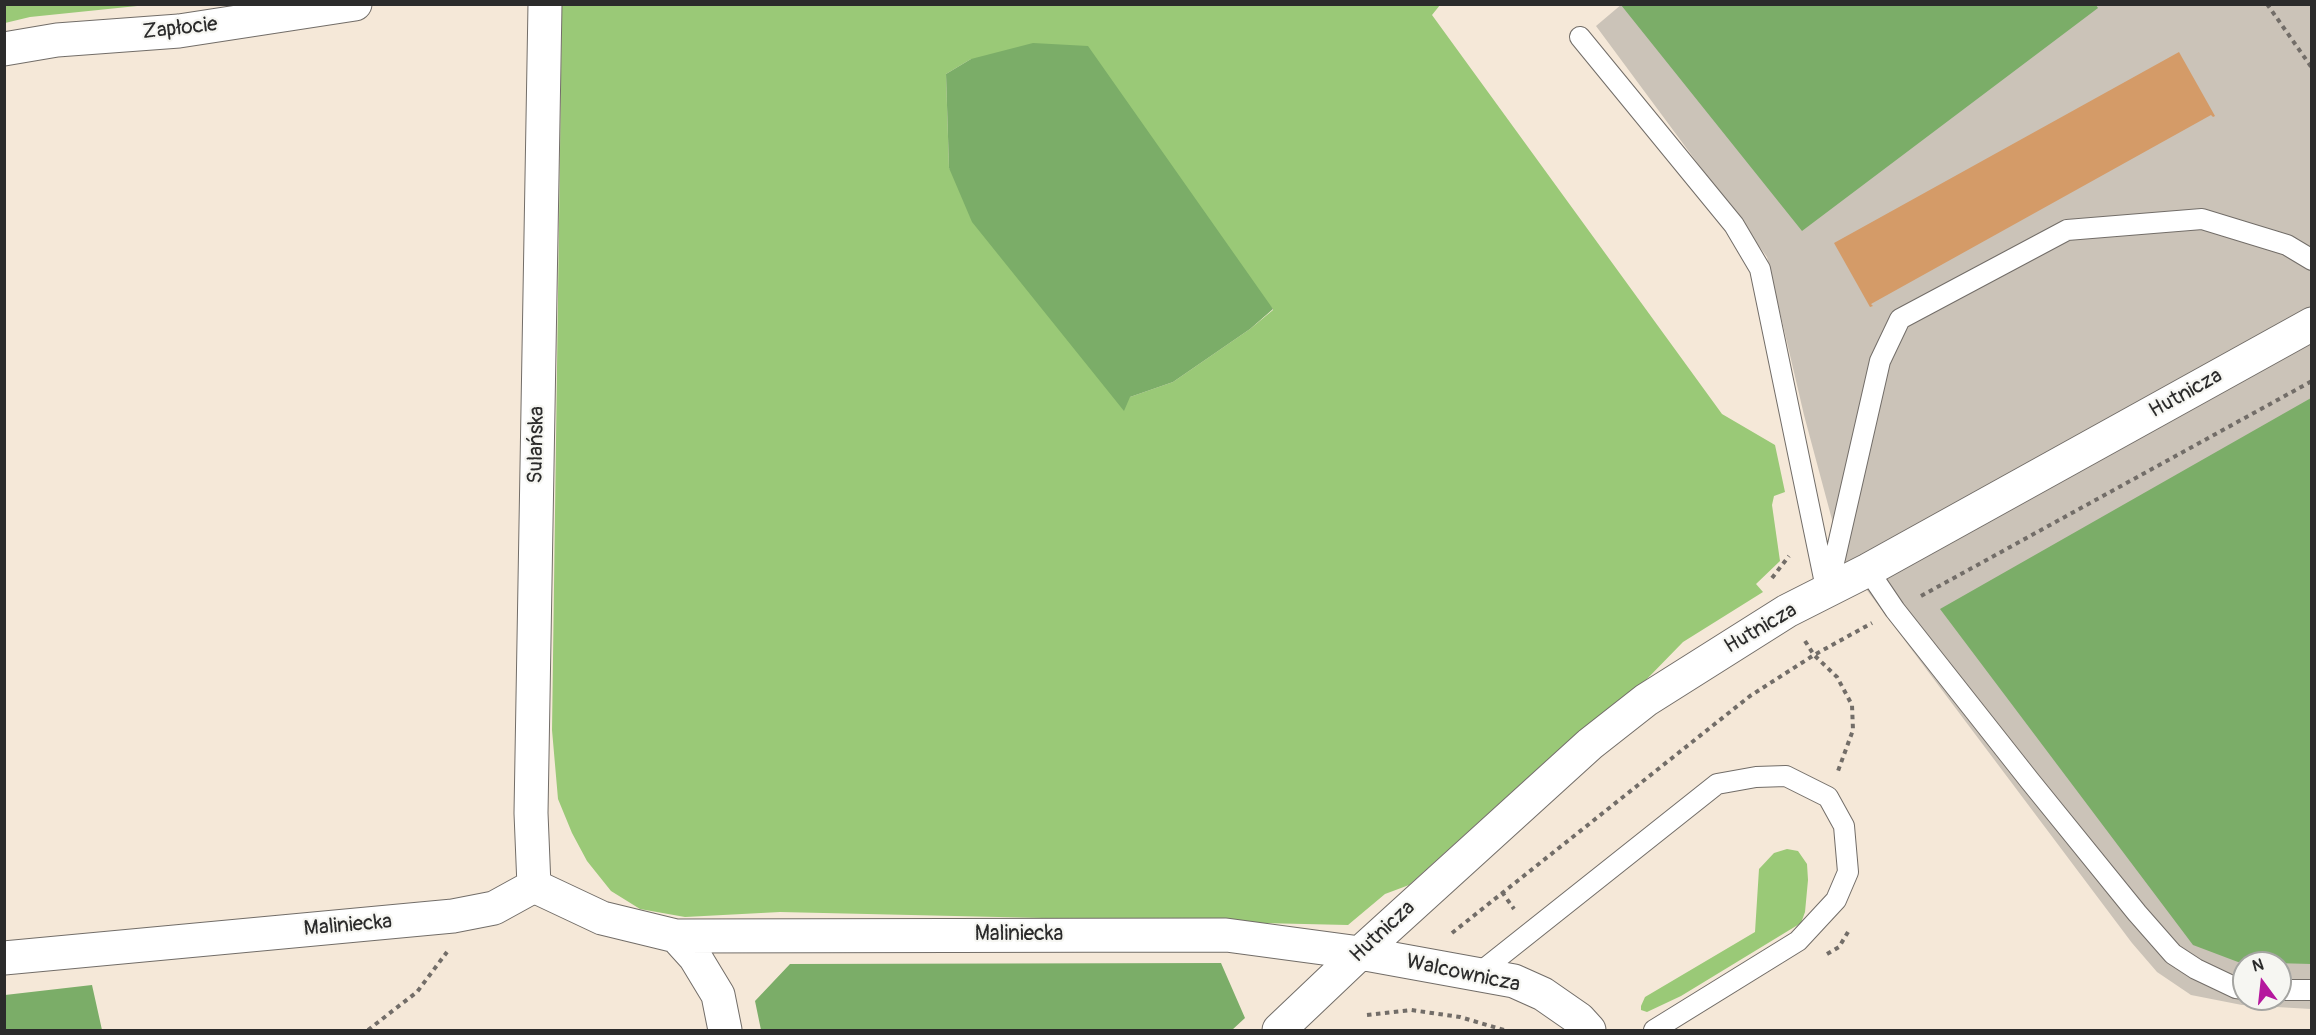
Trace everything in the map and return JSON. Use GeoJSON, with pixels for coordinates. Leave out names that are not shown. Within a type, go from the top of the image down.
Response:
{"type":"FeatureCollection","features":[{"type":"Feature","properties":{"kind":"street","name":"Zapłocie"},"geometry":{"type":"LineString","coordinates":[[4,49],[57,40],[179,31],[356,4]]}},
{"type":"Feature","properties":{"kind":"street","name":"Sulańska"},"geometry":{"type":"LineString","coordinates":[[534,886],[531,813],[544,4]]}},
{"type":"Feature","properties":{"kind":"street","name":"Hutnicza"},"geometry":{"type":"LineString","coordinates":[[1279,1030],[1360,953],[1599,736],[1646,700],[1787,611],[1827,593],[2312,324]]}},
{"type":"Feature","properties":{"kind":"street","name":"Maliniecka"},"geometry":{"type":"LineString","coordinates":[[4,958],[453,916],[494,908],[534,886],[602,918],[676,936],[1226,935],[1360,953]]}},
{"type":"Feature","properties":{"kind":"street"},"geometry":{"type":"LineString","coordinates":[[676,936],[695,957],[718,995],[725,1030]]}},
{"type":"Feature","properties":{"kind":"street","name":"Walcownicza"},"geometry":{"type":"LineString","coordinates":[[1360,953],[1514,981],[1543,994],[1580,1019],[1589,1030]]}},
{"type":"Feature","properties":{"kind":"lane"},"geometry":{"type":"LineString","coordinates":[[1580,37],[1734,225],[1760,269],[1827,593]]}},
{"type":"Feature","properties":{"kind":"lane"},"geometry":{"type":"LineString","coordinates":[[1827,593],[1880,361],[1900,319],[2067,230],[2202,219],[2287,245],[2312,260]]}},
{"type":"Feature","properties":{"kind":"lane"},"geometry":{"type":"LineString","coordinates":[[1868,570],[1895,610],[2137,913],[2173,954],[2196,969],[2232,986]]}},
{"type":"Feature","properties":{"kind":"lane"},"geometry":{"type":"LineString","coordinates":[[1479,973],[1717,784],[1756,777],[1786,776],[1828,797],[1844,826],[1848,872],[1836,900],[1798,941],[1654,1030]]}},
{"type":"Feature","properties":{"kind":"lane"},"geometry":{"type":"LineString","coordinates":[[2292,990],[2312,990]]}},
{"type":"Feature","properties":{"kind":"path"},"geometry":{"type":"LineString","coordinates":[[2266,4],[2312,69]]}},
{"type":"Feature","properties":{"kind":"path"},"geometry":{"type":"LineString","coordinates":[[1415,962],[1750,696],[1814,655],[2312,381]]}},
{"type":"Feature","properties":{"kind":"path"},"geometry":{"type":"LineString","coordinates":[[1814,655],[1837,677],[1852,705],[1853,730],[1828,797]]}},
{"type":"Feature","properties":{"kind":"path"},"geometry":{"type":"LineString","coordinates":[[368,1030],[417,992],[447,954],[453,916]]}},
{"type":"Feature","properties":{"kind":"path"},"geometry":{"type":"LineString","coordinates":[[1367,1015],[1411,1010],[1460,1017],[1504,1030]]}},
{"type":"Feature","properties":{"kind":"shaded area"},"geometry":{"type":"Polygon","coordinates":[[[1622,4],[2311,5],[2311,1009],[2292,1008],[2292,951],[2232,951],[2232,1003],[2191,995],[2157,972],[2132,943],[1842,557],[1804,415],[1767,257],[1596,26],[1622,4]]]}},
{"type":"Feature","properties":{"kind":"green space"},"geometry":{"type":"Polygon","coordinates":[[[5,4],[147,5],[30,17],[5,23],[5,4]]]}},
{"type":"Feature","properties":{"kind":"green space"},"geometry":{"type":"Polygon","coordinates":[[[562,5],[1440,5],[1432,15],[1722,414],[1775,445],[1785,492],[1774,496],[1772,505],[1780,561],[1756,584],[1763,592],[1683,642],[1643,683],[1568,741],[1409,885],[1385,894],[1348,925],[780,912],[685,917],[640,909],[611,891],[587,861],[572,833],[558,799],[552,730],[562,5]],[[971,59],[946,74],[949,168],[1130,397],[1173,382],[1250,329],[1273,309],[971,59]]]}},
{"type":"Feature","properties":{"kind":"green space"},"geometry":{"type":"Polygon","coordinates":[[[1621,5],[2096,5],[2098,8],[1802,231],[1621,5]]]}},
{"type":"Feature","properties":{"kind":"green space"},"geometry":{"type":"Polygon","coordinates":[[[1033,43],[1088,46],[1273,309],[1250,329],[1173,382],[1130,397],[1124,411],[972,222],[949,168],[946,74],[971,59],[1033,43]]]}},
{"type":"Feature","properties":{"kind":"green space"},"geometry":{"type":"Polygon","coordinates":[[[2311,398],[2311,964],[2292,963],[2292,951],[2232,951],[2232,960],[2193,945],[1940,609],[2311,398]]]}},
{"type":"Feature","properties":{"kind":"green space"},"geometry":{"type":"Polygon","coordinates":[[[1787,849],[1798,851],[1807,864],[1805,912],[1801,923],[1681,996],[1647,1012],[1641,1010],[1645,997],[1755,932],[1759,869],[1774,853],[1787,849]]]}},
{"type":"Feature","properties":{"kind":"green space"},"geometry":{"type":"Polygon","coordinates":[[[1221,963],[1245,1018],[1232,1030],[761,1030],[755,1001],[790,964],[1221,963]]]}},
{"type":"Feature","properties":{"kind":"green space"},"geometry":{"type":"Polygon","coordinates":[[[92,985],[102,1030],[5,1030],[5,995],[92,985]]]}},
{"type":"Feature","properties":{"kind":"building"},"geometry":{"type":"Polygon","coordinates":[[[2179,52],[2215,116],[2211,115],[1871,304],[1873,306],[1870,307],[1834,243],[2179,52]]]}}]}
